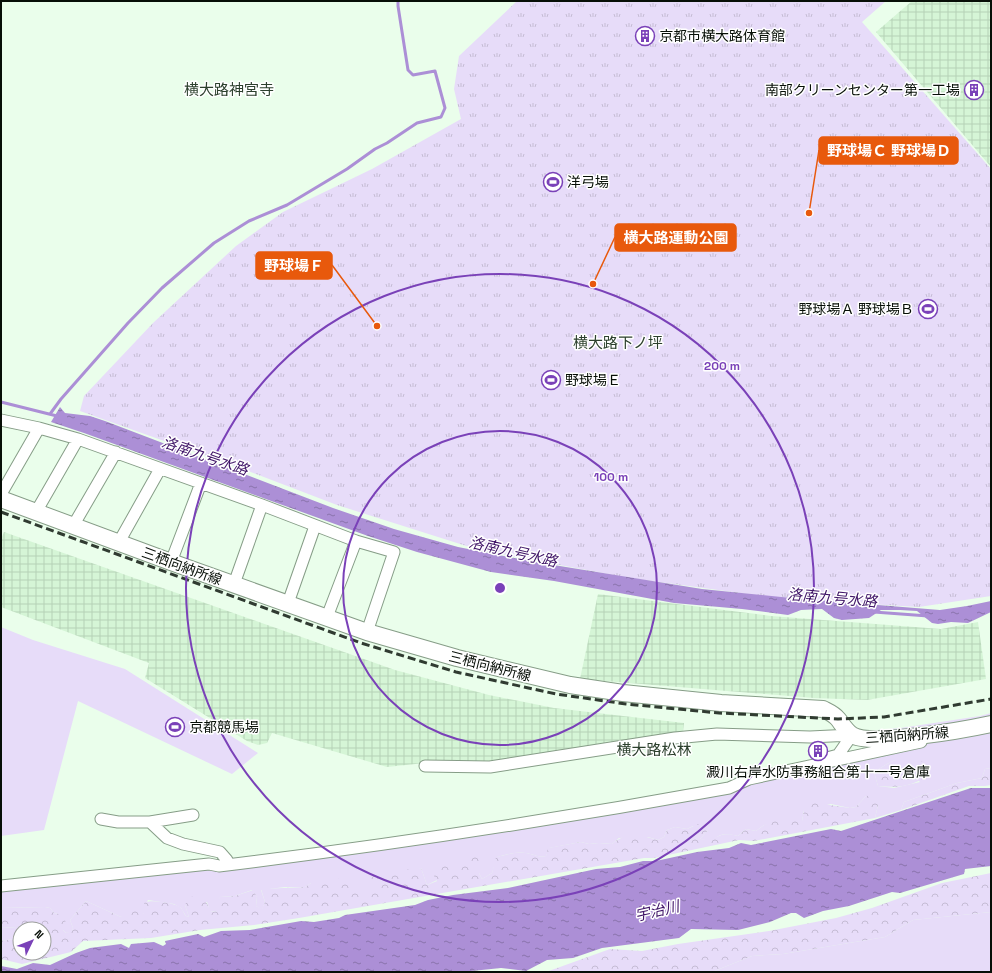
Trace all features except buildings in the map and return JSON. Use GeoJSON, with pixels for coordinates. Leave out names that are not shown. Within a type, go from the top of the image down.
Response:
{"type":"FeatureCollection","features":[{"type":"Feature","properties":{"kind":"main road","name":"三栖向納所線"},"geometry":{"type":"LineString","coordinates":[[1,499],[367,632],[456,658],[570,685],[623,693],[680,699],[823,709],[831,713],[852,735],[861,738],[928,735],[960,731],[991,724]]}},
{"type":"Feature","properties":{"kind":"street"},"geometry":{"type":"LineString","coordinates":[[1,421],[39,428],[78,439],[262,505],[356,541],[394,552],[367,632]]}},
{"type":"Feature","properties":{"kind":"street"},"geometry":{"type":"LineString","coordinates":[[1,494],[39,428]]}},
{"type":"Feature","properties":{"kind":"street"},"geometry":{"type":"LineString","coordinates":[[36,512],[78,439]]}},
{"type":"Feature","properties":{"kind":"street"},"geometry":{"type":"LineString","coordinates":[[73,526],[116,452]]}},
{"type":"Feature","properties":{"kind":"street"},"geometry":{"type":"LineString","coordinates":[[119,542],[160,469]]}},
{"type":"Feature","properties":{"kind":"street"},"geometry":{"type":"LineString","coordinates":[[171,562],[201,483]]}},
{"type":"Feature","properties":{"kind":"street"},"geometry":{"type":"LineString","coordinates":[[234,584],[262,505]]}},
{"type":"Feature","properties":{"kind":"street"},"geometry":{"type":"LineString","coordinates":[[288,603],[315,526]]}},
{"type":"Feature","properties":{"kind":"street"},"geometry":{"type":"LineString","coordinates":[[327,617],[356,541]]}},
{"type":"Feature","properties":{"kind":"street"},"geometry":{"type":"LineString","coordinates":[[1,886],[208,864],[219,866],[392,844],[501,828],[729,788],[749,779],[991,729]]}},
{"type":"Feature","properties":{"kind":"street"},"geometry":{"type":"LineString","coordinates":[[425,766],[490,767],[675,738],[717,734],[810,737],[852,735]]}},
{"type":"Feature","properties":{"kind":"street"},"geometry":{"type":"LineString","coordinates":[[846,758],[852,735]]}},
{"type":"Feature","properties":{"kind":"street"},"geometry":{"type":"LineString","coordinates":[[196,863],[533,818],[669,796],[838,755],[852,735]]}},
{"type":"Feature","properties":{"kind":"street"},"geometry":{"type":"LineString","coordinates":[[101,819],[118,822],[150,822],[193,815]]}},
{"type":"Feature","properties":{"kind":"street"},"geometry":{"type":"LineString","coordinates":[[150,822],[167,838],[183,844],[220,852],[227,860]]}},
{"type":"Feature","properties":{"kind":"shaded area"},"geometry":{"type":"Polygon","coordinates":[[[912,1],[991,1],[991,167],[876,32],[912,1]]]}},
{"type":"Feature","properties":{"kind":"shaded area"},"geometry":{"type":"Polygon","coordinates":[[[4,532],[395,670],[489,695],[554,708],[684,723],[683,732],[491,762],[444,761],[387,767],[272,733],[267,743],[258,745],[247,741],[145,678],[149,663],[1,607],[1,539],[4,532]]]}},
{"type":"Feature","properties":{"kind":"shaded area"},"geometry":{"type":"Polygon","coordinates":[[[598,594],[771,616],[941,629],[978,622],[986,679],[867,700],[814,698],[580,679],[598,594]]]}},
{"type":"Feature","properties":{"kind":"green space"},"geometry":{"type":"Polygon","coordinates":[[[517,1],[886,1],[862,22],[991,169],[991,596],[919,607],[785,599],[630,578],[479,550],[337,505],[240,468],[80,411],[84,396],[153,323],[236,246],[283,212],[372,169],[461,119],[454,89],[459,56],[517,1]]]}},
{"type":"Feature","properties":{"kind":"green space","name":"京都競馬場"},"geometry":{"type":"Polygon","coordinates":[[[1,627],[33,640],[125,669],[258,753],[232,774],[78,701],[44,830],[1,836],[1,627]]]}},
{"type":"Feature","properties":{"kind":"green space"},"geometry":{"type":"Polygon","coordinates":[[[991,713],[991,719],[951,729],[864,733],[865,731],[901,728],[991,713]]]}},
{"type":"Feature","properties":{"kind":"green space"},"geometry":{"type":"Polygon","coordinates":[[[991,729],[991,768],[985,769],[982,778],[957,783],[904,802],[901,810],[875,818],[878,805],[866,796],[856,807],[850,808],[831,804],[804,810],[802,821],[764,825],[756,831],[746,829],[738,836],[724,834],[711,841],[700,839],[708,830],[693,826],[687,829],[675,827],[667,830],[664,837],[658,840],[648,837],[619,838],[612,844],[589,844],[581,842],[549,848],[546,856],[519,852],[497,857],[492,873],[482,879],[479,873],[461,868],[427,885],[421,868],[371,888],[311,883],[305,887],[285,887],[261,890],[265,902],[262,910],[256,906],[257,897],[252,890],[235,896],[220,897],[217,911],[210,912],[207,902],[185,905],[189,917],[186,916],[181,908],[174,904],[148,900],[144,909],[144,914],[138,912],[121,917],[86,901],[70,920],[73,928],[72,932],[66,933],[63,930],[58,914],[54,913],[50,908],[1,908],[1,886],[392,844],[749,779],[991,729]],[[895,760],[874,772],[878,786],[894,788],[920,782],[895,760]]]}},
{"type":"Feature","properties":{"kind":"green space"},"geometry":{"type":"Polygon","coordinates":[[[918,758],[926,765],[929,774],[917,782],[905,786],[878,786],[874,772],[895,760],[904,766],[918,758]]]}},
{"type":"Feature","properties":{"kind":"green space"},"geometry":{"type":"Polygon","coordinates":[[[991,768],[991,785],[969,786],[901,810],[904,802],[957,783],[982,778],[985,769],[991,768]]]}},
{"type":"Feature","properties":{"kind":"green space"},"geometry":{"type":"Polygon","coordinates":[[[876,795],[878,805],[875,818],[754,841],[739,840],[654,858],[644,858],[254,925],[200,930],[151,938],[83,941],[71,952],[52,957],[52,921],[12,921],[12,927],[1,928],[1,908],[50,908],[54,913],[64,917],[66,923],[63,930],[66,933],[72,931],[73,928],[70,920],[86,901],[121,917],[126,912],[135,908],[144,914],[144,903],[152,901],[163,902],[178,906],[182,909],[186,916],[189,917],[185,905],[189,897],[198,897],[203,899],[211,912],[217,911],[215,906],[220,897],[235,896],[253,890],[257,897],[256,906],[262,909],[265,902],[261,889],[305,887],[311,883],[344,878],[354,881],[358,888],[370,888],[368,882],[376,873],[421,868],[427,885],[437,881],[434,876],[434,870],[437,868],[447,865],[461,868],[466,859],[476,856],[484,860],[479,873],[482,879],[492,873],[496,857],[519,852],[546,856],[548,848],[581,842],[589,844],[612,844],[623,837],[634,835],[658,840],[664,837],[667,830],[675,827],[687,829],[698,824],[709,824],[708,830],[700,839],[711,840],[718,836],[727,834],[738,836],[746,829],[756,831],[764,825],[786,817],[802,821],[804,810],[810,802],[850,808],[856,807],[866,796],[876,795]]]}},
{"type":"Feature","properties":{"kind":"green space"},"geometry":{"type":"Polygon","coordinates":[[[991,873],[991,912],[913,920],[885,937],[783,954],[752,956],[712,972],[546,972],[610,949],[642,951],[678,944],[769,931],[836,918],[872,908],[942,883],[991,873]]]}},
{"type":"Feature","properties":{"kind":"green space"},"geometry":{"type":"Polygon","coordinates":[[[991,912],[991,972],[712,972],[752,956],[783,954],[885,937],[913,920],[991,912]]]}},
{"type":"Feature","properties":{"kind":"green space"},"geometry":{"type":"Polygon","coordinates":[[[12,927],[12,939],[1,941],[1,928],[12,927]]]}},
{"type":"Feature","properties":{"kind":"green space"},"geometry":{"type":"Polygon","coordinates":[[[12,939],[12,961],[34,961],[22,964],[1,959],[1,941],[12,939]]]}},
{"type":"Feature","properties":{"kind":"water"},"geometry":{"type":"Polygon","coordinates":[[[60,407],[65,413],[90,416],[105,421],[333,508],[394,529],[458,547],[535,562],[702,589],[940,610],[991,601],[991,612],[968,623],[932,623],[917,611],[900,610],[881,610],[869,618],[842,620],[834,618],[822,609],[801,610],[788,615],[674,603],[554,581],[491,572],[417,552],[368,536],[51,422],[60,407]]]}},
{"type":"Feature","properties":{"kind":"water","name":"宇治川"},"geometry":{"type":"Polygon","coordinates":[[[971,788],[991,788],[991,866],[965,869],[964,874],[900,893],[892,892],[849,906],[823,911],[804,918],[796,913],[791,913],[770,922],[738,930],[691,929],[679,938],[602,948],[573,958],[547,960],[526,971],[501,968],[462,972],[1,972],[1,966],[17,969],[33,963],[50,965],[90,948],[121,944],[129,948],[131,944],[154,942],[163,946],[166,944],[165,941],[198,934],[204,937],[221,931],[250,930],[301,921],[314,922],[339,918],[345,915],[415,905],[428,900],[453,895],[508,888],[596,869],[620,867],[643,861],[656,861],[697,852],[729,848],[741,843],[751,845],[831,829],[841,831],[971,788]]]}},
{"type":"Feature","properties":{"kind":"waterway"},"geometry":{"type":"LineString","coordinates":[[50,414],[61,399],[128,323],[162,288],[214,243],[249,221],[287,205],[347,169],[375,149],[387,143],[417,123],[441,117],[445,108],[435,71],[413,75],[408,70],[398,1]]}},
{"type":"Feature","properties":{"kind":"waterway"},"geometry":{"type":"LineString","coordinates":[[1,402],[57,416]]}},
{"type":"Feature","properties":{"kind":"waterway","name":"洛南九号水路"},"geometry":{"type":"LineString","coordinates":[[874,612],[928,616]]}},
{"type":"Feature","properties":{"kind":"railway"},"geometry":{"type":"LineString","coordinates":[[1,512],[361,643],[456,672],[556,694],[626,704],[719,713],[838,719],[884,717],[991,699]]}},
{"type":"Feature","properties":{"kind":"place","name":"京都市横大路体育館"},"geometry":{"type":"Point","coordinates":[645,36]}},
{"type":"Feature","properties":{"kind":"place","name":"南部クリーンセンター第一工場"},"geometry":{"type":"Point","coordinates":[974,90]}},
{"type":"Feature","properties":{"kind":"place","name":"洋弓場"},"geometry":{"type":"Point","coordinates":[553,182]}},
{"type":"Feature","properties":{"kind":"place","name":"野球場Ｃ 野球場Ｄ"},"geometry":{"type":"Point","coordinates":[809,213]}},
{"type":"Feature","properties":{"kind":"place","name":"横大路運動公園"},"geometry":{"type":"Point","coordinates":[593,284]}},
{"type":"Feature","properties":{"kind":"place","name":"野球場Ａ 野球場Ｂ"},"geometry":{"type":"Point","coordinates":[928,309]}},
{"type":"Feature","properties":{"kind":"place","name":"野球場Ｆ"},"geometry":{"type":"Point","coordinates":[377,326]}},
{"type":"Feature","properties":{"kind":"place","name":"野球場Ｅ"},"geometry":{"type":"Point","coordinates":[551,380]}},
{"type":"Feature","properties":{"kind":"place","name":"京都競馬場"},"geometry":{"type":"Point","coordinates":[175,727]}},
{"type":"Feature","properties":{"kind":"place","name":"澱川右岸水防事務組合第十一号倉庫"},"geometry":{"type":"Point","coordinates":[818,751]}},
{"type":"Feature","properties":{"kind":"district","name":"横大路神宮寺"},"geometry":{"type":"Point","coordinates":[229,90]}},
{"type":"Feature","properties":{"kind":"district","name":"横大路下ノ坪"},"geometry":{"type":"Point","coordinates":[618,343]}},
{"type":"Feature","properties":{"kind":"district","name":"横大路松林"},"geometry":{"type":"Point","coordinates":[654,750]}}]}
